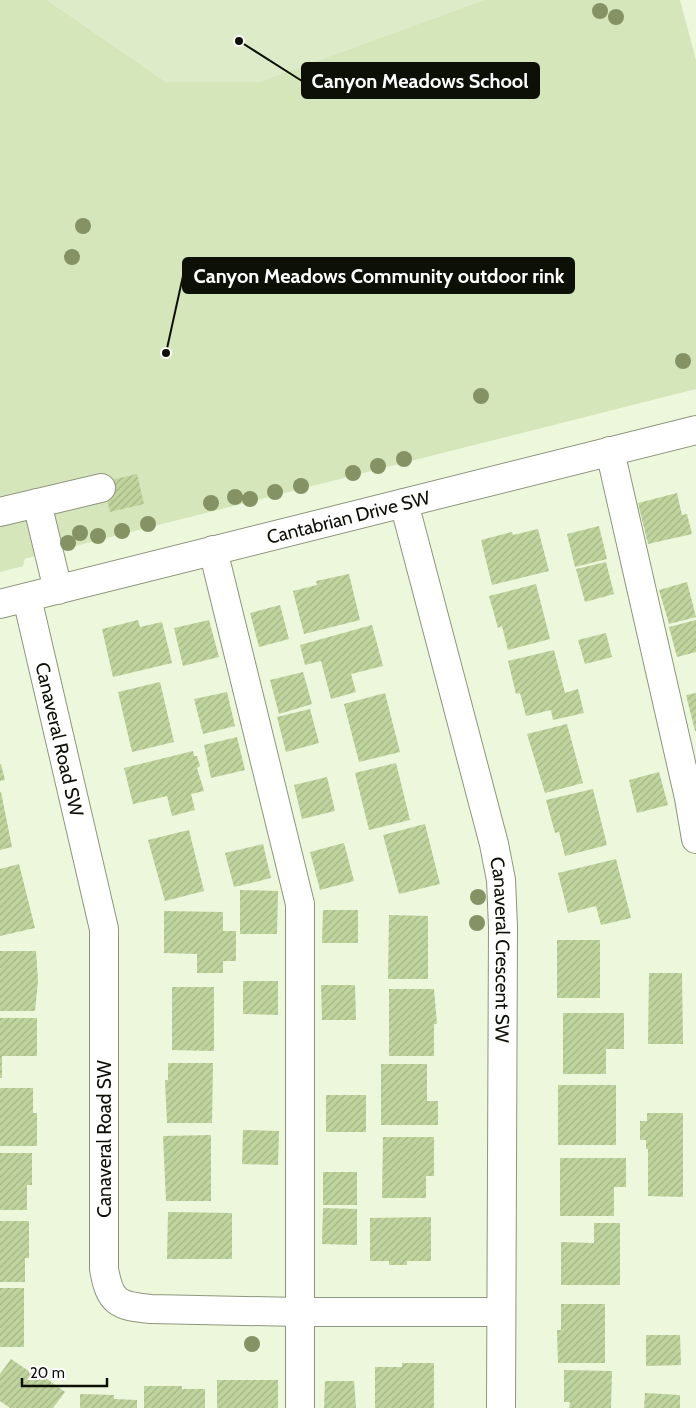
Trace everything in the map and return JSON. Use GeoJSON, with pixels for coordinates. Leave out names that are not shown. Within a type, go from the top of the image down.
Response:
{"type":"FeatureCollection","features":[{"type":"Feature","properties":{"kind":"street","name":"Cantabrian Drive SW"},"geometry":{"type":"LineString","coordinates":[[0,604],[696,430]]}},
{"type":"Feature","properties":{"kind":"street"},"geometry":{"type":"LineString","coordinates":[[610,451],[689,798],[696,839]]}},
{"type":"Feature","properties":{"kind":"street"},"geometry":{"type":"LineString","coordinates":[[0,512],[100,488]]}},
{"type":"Feature","properties":{"kind":"street"},"geometry":{"type":"LineString","coordinates":[[37,503],[58,590]]}},
{"type":"Feature","properties":{"kind":"street","name":"Canaveral Crescent SW"},"geometry":{"type":"LineString","coordinates":[[404,503],[494,844],[500,880],[503,927],[501,1408]]}},
{"type":"Feature","properties":{"kind":"street"},"geometry":{"type":"LineString","coordinates":[[213,550],[300,904],[300,1408]]}},
{"type":"Feature","properties":{"kind":"street","name":"Canaveral Road SW"},"geometry":{"type":"LineString","coordinates":[[27,598],[104,929],[104,1269],[108,1289],[114,1300],[134,1307],[300,1312],[500,1312]]}},
{"type":"Feature","properties":{"kind":"shaded area"},"geometry":{"type":"Polygon","coordinates":[[[47,0],[484,0],[259,82],[166,82],[47,0]]]}},
{"type":"Feature","properties":{"kind":"green space"},"geometry":{"type":"Polygon","coordinates":[[[0,0],[47,0],[166,82],[259,82],[484,0],[680,0],[696,60],[696,389],[0,565],[0,0]]]}},
{"type":"Feature","properties":{"kind":"green space"},"geometry":{"type":"Polygon","coordinates":[[[0,539],[26,554],[23,566],[0,572],[0,539]]]}},
{"type":"Feature","properties":{"kind":"building"},"geometry":{"type":"Polygon","coordinates":[[[137,474],[144,504],[110,512],[103,482],[137,474]]]}},
{"type":"Feature","properties":{"kind":"building"},"geometry":{"type":"Polygon","coordinates":[[[677,493],[682,515],[687,514],[692,534],[648,544],[638,503],[677,493]]]}},
{"type":"Feature","properties":{"kind":"building"},"geometry":{"type":"Polygon","coordinates":[[[599,526],[607,559],[575,567],[567,534],[599,526]]]}},
{"type":"Feature","properties":{"kind":"building"},"geometry":{"type":"Polygon","coordinates":[[[538,529],[549,571],[492,585],[481,540],[512,532],[513,535],[538,529]]]}},
{"type":"Feature","properties":{"kind":"building"},"geometry":{"type":"Polygon","coordinates":[[[606,562],[614,594],[585,602],[576,569],[606,562]]]}},
{"type":"Feature","properties":{"kind":"building"},"geometry":{"type":"Polygon","coordinates":[[[349,574],[360,620],[304,634],[293,591],[317,585],[316,581],[349,574]]]}},
{"type":"Feature","properties":{"kind":"building"},"geometry":{"type":"Polygon","coordinates":[[[687,582],[696,617],[669,624],[659,590],[687,582]]]}},
{"type":"Feature","properties":{"kind":"building"},"geometry":{"type":"Polygon","coordinates":[[[536,584],[550,639],[508,650],[502,626],[498,628],[489,596],[536,584]]]}},
{"type":"Feature","properties":{"kind":"building"},"geometry":{"type":"Polygon","coordinates":[[[280,605],[289,639],[259,647],[250,613],[280,605]]]}},
{"type":"Feature","properties":{"kind":"building"},"geometry":{"type":"Polygon","coordinates":[[[138,620],[140,627],[162,622],[172,663],[113,677],[102,629],[138,620]]]}},
{"type":"Feature","properties":{"kind":"building"},"geometry":{"type":"Polygon","coordinates":[[[209,620],[219,657],[183,666],[174,628],[209,620]]]}},
{"type":"Feature","properties":{"kind":"building"},"geometry":{"type":"Polygon","coordinates":[[[696,620],[696,652],[677,657],[669,627],[696,620]]]}},
{"type":"Feature","properties":{"kind":"building"},"geometry":{"type":"Polygon","coordinates":[[[372,625],[383,666],[351,674],[356,692],[331,699],[321,661],[305,665],[300,645],[372,625]]]}},
{"type":"Feature","properties":{"kind":"building"},"geometry":{"type":"Polygon","coordinates":[[[606,633],[612,657],[585,664],[578,640],[606,633]]]}},
{"type":"Feature","properties":{"kind":"building"},"geometry":{"type":"Polygon","coordinates":[[[554,650],[565,693],[578,689],[584,713],[553,720],[551,710],[526,716],[520,693],[516,694],[508,661],[554,650]]]}},
{"type":"Feature","properties":{"kind":"building"},"geometry":{"type":"Polygon","coordinates":[[[303,672],[312,704],[279,714],[270,680],[303,672]]]}},
{"type":"Feature","properties":{"kind":"building"},"geometry":{"type":"Polygon","coordinates":[[[160,682],[174,742],[132,752],[118,692],[160,682]]]}},
{"type":"Feature","properties":{"kind":"building"},"geometry":{"type":"Polygon","coordinates":[[[227,692],[235,726],[203,734],[194,699],[227,692]]]}},
{"type":"Feature","properties":{"kind":"building"},"geometry":{"type":"Polygon","coordinates":[[[385,693],[400,752],[359,762],[344,704],[385,693]]]}},
{"type":"Feature","properties":{"kind":"building"},"geometry":{"type":"Polygon","coordinates":[[[696,693],[696,731],[695,731],[686,695],[696,693]]]}},
{"type":"Feature","properties":{"kind":"building"},"geometry":{"type":"Polygon","coordinates":[[[310,709],[319,743],[286,752],[277,717],[310,709]]]}},
{"type":"Feature","properties":{"kind":"building"},"geometry":{"type":"Polygon","coordinates":[[[567,724],[583,783],[545,793],[527,734],[567,724]]]}},
{"type":"Feature","properties":{"kind":"building"},"geometry":{"type":"Polygon","coordinates":[[[237,737],[245,770],[211,778],[204,745],[237,737]]]}},
{"type":"Feature","properties":{"kind":"building"},"geometry":{"type":"Polygon","coordinates":[[[193,751],[194,756],[197,756],[200,766],[197,768],[204,791],[191,794],[195,810],[172,816],[167,796],[133,804],[124,768],[193,751]]]}},
{"type":"Feature","properties":{"kind":"building"},"geometry":{"type":"Polygon","coordinates":[[[396,763],[410,820],[369,830],[355,773],[396,763]]]}},
{"type":"Feature","properties":{"kind":"building"},"geometry":{"type":"Polygon","coordinates":[[[0,765],[5,780],[0,781],[0,765]]]}},
{"type":"Feature","properties":{"kind":"building"},"geometry":{"type":"Polygon","coordinates":[[[659,772],[668,805],[637,813],[629,780],[659,772]]]}},
{"type":"Feature","properties":{"kind":"building"},"geometry":{"type":"Polygon","coordinates":[[[327,777],[335,811],[302,819],[294,785],[327,777]]]}},
{"type":"Feature","properties":{"kind":"building"},"geometry":{"type":"Polygon","coordinates":[[[593,789],[607,845],[565,856],[559,832],[555,833],[546,800],[593,789]]]}},
{"type":"Feature","properties":{"kind":"building"},"geometry":{"type":"Polygon","coordinates":[[[0,792],[12,847],[0,850],[0,792]]]}},
{"type":"Feature","properties":{"kind":"building"},"geometry":{"type":"Polygon","coordinates":[[[425,824],[440,884],[399,894],[383,835],[425,824]]]}},
{"type":"Feature","properties":{"kind":"building"},"geometry":{"type":"Polygon","coordinates":[[[189,830],[204,891],[165,901],[148,840],[189,830]]]}},
{"type":"Feature","properties":{"kind":"building"},"geometry":{"type":"Polygon","coordinates":[[[344,843],[354,881],[320,890],[310,852],[344,843]]]}},
{"type":"Feature","properties":{"kind":"building"},"geometry":{"type":"Polygon","coordinates":[[[263,844],[271,878],[234,887],[225,853],[263,844]]]}},
{"type":"Feature","properties":{"kind":"building"},"geometry":{"type":"Polygon","coordinates":[[[616,859],[631,918],[601,925],[596,906],[568,913],[558,873],[616,859]]]}},
{"type":"Feature","properties":{"kind":"building"},"geometry":{"type":"Polygon","coordinates":[[[19,864],[35,928],[0,936],[0,869],[19,864]]]}},
{"type":"Feature","properties":{"kind":"building"},"geometry":{"type":"Polygon","coordinates":[[[240,890],[278,891],[277,934],[240,934],[240,890]]]}},
{"type":"Feature","properties":{"kind":"building"},"geometry":{"type":"Polygon","coordinates":[[[323,910],[358,910],[358,943],[322,943],[323,910]]]}},
{"type":"Feature","properties":{"kind":"building"},"geometry":{"type":"Polygon","coordinates":[[[164,911],[223,912],[223,931],[236,931],[236,961],[223,961],[223,973],[197,973],[197,954],[164,953],[164,911]]]}},
{"type":"Feature","properties":{"kind":"building"},"geometry":{"type":"Polygon","coordinates":[[[389,915],[428,916],[428,979],[388,979],[389,915]]]}},
{"type":"Feature","properties":{"kind":"building"},"geometry":{"type":"Polygon","coordinates":[[[557,940],[600,940],[600,998],[557,998],[557,940]]]}},
{"type":"Feature","properties":{"kind":"building"},"geometry":{"type":"Polygon","coordinates":[[[0,951],[36,951],[38,981],[35,1011],[0,1011],[0,951]]]}},
{"type":"Feature","properties":{"kind":"building"},"geometry":{"type":"Polygon","coordinates":[[[649,973],[682,973],[683,1044],[648,1044],[649,973]]]}},
{"type":"Feature","properties":{"kind":"building"},"geometry":{"type":"Polygon","coordinates":[[[243,981],[278,981],[278,1015],[243,1014],[243,981]]]}},
{"type":"Feature","properties":{"kind":"building"},"geometry":{"type":"Polygon","coordinates":[[[321,985],[355,985],[356,1020],[322,1020],[321,985]]]}},
{"type":"Feature","properties":{"kind":"building"},"geometry":{"type":"Polygon","coordinates":[[[172,987],[214,987],[214,1051],[172,1050],[172,987]]]}},
{"type":"Feature","properties":{"kind":"building"},"geometry":{"type":"Polygon","coordinates":[[[389,989],[434,989],[437,1024],[434,1024],[434,1056],[389,1056],[389,989]]]}},
{"type":"Feature","properties":{"kind":"building"},"geometry":{"type":"Polygon","coordinates":[[[563,1013],[624,1013],[624,1049],[606,1049],[606,1074],[563,1074],[563,1013]]]}},
{"type":"Feature","properties":{"kind":"building"},"geometry":{"type":"Polygon","coordinates":[[[0,1018],[37,1018],[37,1056],[2,1056],[2,1078],[0,1078],[0,1018]]]}},
{"type":"Feature","properties":{"kind":"building"},"geometry":{"type":"Polygon","coordinates":[[[168,1063],[213,1063],[212,1123],[167,1123],[165,1080],[168,1080],[168,1063]]]}},
{"type":"Feature","properties":{"kind":"building"},"geometry":{"type":"Polygon","coordinates":[[[381,1064],[427,1064],[427,1101],[438,1101],[438,1125],[381,1125],[381,1064]]]}},
{"type":"Feature","properties":{"kind":"building"},"geometry":{"type":"Polygon","coordinates":[[[558,1085],[616,1085],[616,1145],[558,1145],[558,1085]]]}},
{"type":"Feature","properties":{"kind":"building"},"geometry":{"type":"Polygon","coordinates":[[[0,1088],[33,1088],[33,1113],[37,1113],[37,1146],[0,1146],[0,1088]]]}},
{"type":"Feature","properties":{"kind":"building"},"geometry":{"type":"Polygon","coordinates":[[[326,1095],[366,1095],[366,1132],[326,1132],[326,1095]]]}},
{"type":"Feature","properties":{"kind":"building"},"geometry":{"type":"Polygon","coordinates":[[[647,1113],[683,1113],[683,1197],[648,1196],[648,1149],[646,1149],[646,1140],[640,1140],[640,1121],[647,1121],[647,1113]]]}},
{"type":"Feature","properties":{"kind":"building"},"geometry":{"type":"Polygon","coordinates":[[[243,1130],[279,1131],[278,1165],[242,1164],[243,1130]]]}},
{"type":"Feature","properties":{"kind":"building"},"geometry":{"type":"Polygon","coordinates":[[[211,1135],[211,1201],[166,1201],[163,1136],[211,1135]]]}},
{"type":"Feature","properties":{"kind":"building"},"geometry":{"type":"Polygon","coordinates":[[[383,1137],[434,1137],[434,1176],[426,1176],[426,1198],[382,1198],[383,1137]]]}},
{"type":"Feature","properties":{"kind":"building"},"geometry":{"type":"Polygon","coordinates":[[[0,1153],[32,1153],[32,1185],[27,1185],[27,1210],[0,1210],[0,1153]]]}},
{"type":"Feature","properties":{"kind":"building"},"geometry":{"type":"Polygon","coordinates":[[[560,1158],[626,1158],[626,1187],[614,1187],[614,1216],[560,1216],[560,1158]]]}},
{"type":"Feature","properties":{"kind":"building"},"geometry":{"type":"Polygon","coordinates":[[[323,1172],[357,1172],[357,1205],[323,1205],[323,1172]]]}},
{"type":"Feature","properties":{"kind":"building"},"geometry":{"type":"Polygon","coordinates":[[[323,1208],[357,1209],[357,1245],[322,1244],[323,1208]]]}},
{"type":"Feature","properties":{"kind":"building"},"geometry":{"type":"Polygon","coordinates":[[[168,1212],[232,1213],[232,1259],[167,1259],[168,1212]]]}},
{"type":"Feature","properties":{"kind":"building"},"geometry":{"type":"Polygon","coordinates":[[[431,1217],[431,1261],[407,1261],[407,1265],[389,1265],[389,1261],[370,1261],[370,1218],[431,1217]]]}},
{"type":"Feature","properties":{"kind":"building"},"geometry":{"type":"Polygon","coordinates":[[[0,1221],[29,1221],[29,1258],[25,1258],[25,1282],[0,1282],[0,1221]]]}},
{"type":"Feature","properties":{"kind":"building"},"geometry":{"type":"Polygon","coordinates":[[[594,1223],[620,1223],[620,1285],[561,1285],[561,1242],[594,1243],[594,1223]]]}},
{"type":"Feature","properties":{"kind":"building"},"geometry":{"type":"Polygon","coordinates":[[[0,1288],[24,1288],[24,1347],[0,1347],[0,1288]]]}},
{"type":"Feature","properties":{"kind":"building"},"geometry":{"type":"Polygon","coordinates":[[[561,1304],[605,1304],[605,1363],[558,1363],[557,1330],[561,1330],[561,1304]]]}},
{"type":"Feature","properties":{"kind":"building"},"geometry":{"type":"Polygon","coordinates":[[[646,1335],[680,1335],[681,1365],[646,1366],[646,1335]]]}},
{"type":"Feature","properties":{"kind":"building"},"geometry":{"type":"Polygon","coordinates":[[[11,1359],[33,1374],[35,1370],[65,1392],[53,1408],[10,1408],[0,1401],[0,1374],[11,1359]]]}},
{"type":"Feature","properties":{"kind":"building"},"geometry":{"type":"Polygon","coordinates":[[[402,1363],[434,1363],[434,1408],[375,1408],[375,1367],[402,1367],[402,1363]]]}},
{"type":"Feature","properties":{"kind":"building"},"geometry":{"type":"Polygon","coordinates":[[[564,1370],[612,1371],[611,1408],[569,1408],[570,1402],[564,1402],[564,1370]]]}},
{"type":"Feature","properties":{"kind":"building"},"geometry":{"type":"Polygon","coordinates":[[[217,1380],[278,1380],[278,1408],[217,1408],[217,1380]]]}},
{"type":"Feature","properties":{"kind":"building"},"geometry":{"type":"Polygon","coordinates":[[[325,1381],[354,1381],[356,1408],[324,1408],[325,1381]]]}},
{"type":"Feature","properties":{"kind":"building"},"geometry":{"type":"Polygon","coordinates":[[[144,1386],[182,1386],[182,1389],[205,1389],[205,1408],[144,1408],[144,1386]]]}},
{"type":"Feature","properties":{"kind":"building"},"geometry":{"type":"Polygon","coordinates":[[[645,1393],[680,1395],[680,1408],[644,1408],[645,1393]]]}},
{"type":"Feature","properties":{"kind":"building"},"geometry":{"type":"Polygon","coordinates":[[[80,1394],[114,1395],[114,1399],[137,1400],[137,1408],[80,1408],[80,1394]]]}},
{"type":"Feature","properties":{"kind":"place","name":"Canyon Meadows School"},"geometry":{"type":"Point","coordinates":[239,41]}},
{"type":"Feature","properties":{"kind":"place","name":"Canyon Meadows Community outdoor rink"},"geometry":{"type":"Point","coordinates":[166,353]}}]}
